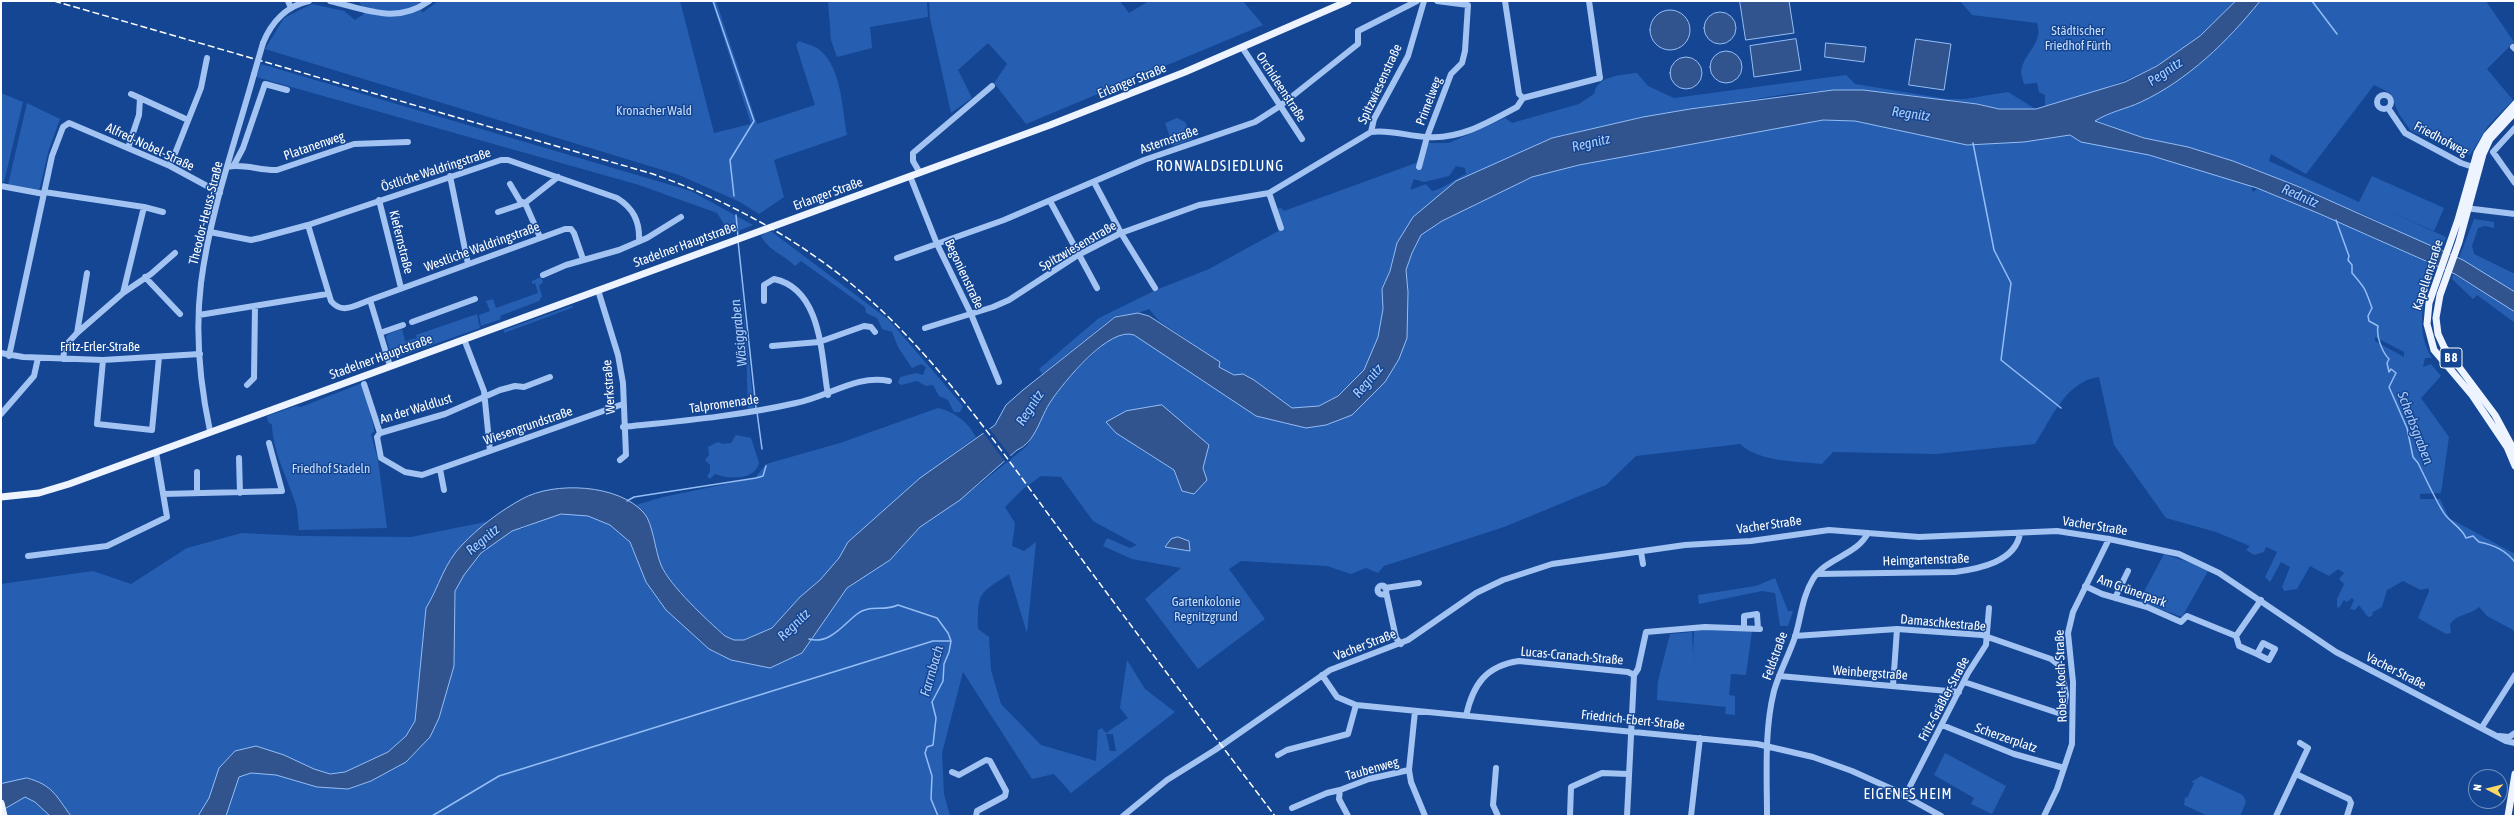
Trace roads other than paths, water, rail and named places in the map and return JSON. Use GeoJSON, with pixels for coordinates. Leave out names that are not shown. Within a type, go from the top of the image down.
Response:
{"type":"FeatureCollection","features":[{"type":"Feature","properties":{"kind":"main road","name":"Erlanger Straße"},"geometry":{"type":"LineString","coordinates":[[767,229],[1098,107],[1348,1]]}},
{"type":"Feature","properties":{"kind":"main road","name":"Kapellenstraße"},"geometry":{"type":"LineString","coordinates":[[2515,104],[2487,135],[2475,168],[2456,241],[2427,313],[2430,341],[2434,350],[2464,385],[2496,430],[2510,453],[2515,466]]}},
{"type":"Feature","properties":{"kind":"main road","name":"Kapellenstraße"},"geometry":{"type":"LineString","coordinates":[[2475,168],[2490,139],[2515,112]]}},
{"type":"Feature","properties":{"kind":"main road","name":"Stadelner Hauptstraße"},"geometry":{"type":"LineString","coordinates":[[1,497],[39,493],[69,484],[210,431],[767,229]]}},
{"type":"Feature","properties":{"kind":"main road","name":"Kapellenstraße"},"geometry":{"type":"LineString","coordinates":[[2442,277],[2436,313],[2440,339],[2448,354],[2495,415],[2515,452]]}},
{"type":"Feature","properties":{"kind":"main road"},"geometry":{"type":"LineString","coordinates":[[2508,816],[2515,774]]}},
{"type":"Feature","properties":{"kind":"main road"},"geometry":{"type":"LineString","coordinates":[[1,803],[4,816]]}},
{"type":"Feature","properties":{"kind":"street"},"geometry":{"type":"LineString","coordinates":[[288,1],[292,8],[309,1]]}},
{"type":"Feature","properties":{"kind":"street"},"geometry":{"type":"LineString","coordinates":[[330,1],[380,14],[412,11],[429,1]]}},
{"type":"Feature","properties":{"kind":"street","name":"Asternstraße"},"geometry":{"type":"LineString","coordinates":[[897,258],[1050,201],[1144,160],[1255,122],[1280,106],[1358,44],[1358,31],[1418,1]]}},
{"type":"Feature","properties":{"kind":"street","name":"Spitzwiesenstraße"},"geometry":{"type":"LineString","coordinates":[[925,328],[971,314],[1009,300],[1078,255],[1121,233],[1199,205],[1269,194],[1371,132],[1374,119],[1408,56],[1424,1]]}},
{"type":"Feature","properties":{"kind":"street","name":"Primelweg"},"geometry":{"type":"LineString","coordinates":[[1419,167],[1427,137],[1451,74],[1462,62],[1465,51],[1468,5],[1437,1]]}},
{"type":"Feature","properties":{"kind":"street"},"geometry":{"type":"LineString","coordinates":[[1505,1],[1519,94],[1523,98]]}},
{"type":"Feature","properties":{"kind":"street"},"geometry":{"type":"LineString","coordinates":[[1371,132],[1383,130],[1427,137],[1452,137],[1481,126],[1517,107],[1523,98],[1600,78],[1589,1]]}},
{"type":"Feature","properties":{"kind":"street","name":"Theodor-Heuss-Straße"},"geometry":{"type":"LineString","coordinates":[[210,431],[200,354],[199,315],[201,285],[210,232],[220,193],[231,166],[263,43],[274,22],[292,8]]}},
{"type":"Feature","properties":{"kind":"street","name":"Orchideenstraße"},"geometry":{"type":"LineString","coordinates":[[1242,47],[1302,139]]}},
{"type":"Feature","properties":{"kind":"street"},"geometry":{"type":"LineString","coordinates":[[170,166],[201,88],[207,58]]}},
{"type":"Feature","properties":{"kind":"street","name":"Theodor-Heuss-Straße"},"geometry":{"type":"LineString","coordinates":[[231,166],[243,148],[265,84],[287,90]]}},
{"type":"Feature","properties":{"kind":"street"},"geometry":{"type":"LineString","coordinates":[[920,173],[913,161],[913,153],[992,86]]}},
{"type":"Feature","properties":{"kind":"street"},"geometry":{"type":"LineString","coordinates":[[132,94],[188,120]]}},
{"type":"Feature","properties":{"kind":"street"},"geometry":{"type":"LineString","coordinates":[[128,148],[139,115],[140,98]]}},
{"type":"Feature","properties":{"kind":"street","name":"Friedhofweg"},"geometry":{"type":"LineString","coordinates":[[2388,108],[2405,133],[2475,168]]}},
{"type":"Feature","properties":{"kind":"street","name":"Alfred-Nobel-Straße"},"geometry":{"type":"LineString","coordinates":[[44,193],[58,140],[63,127],[70,123],[170,166],[220,193]]}},
{"type":"Feature","properties":{"kind":"street"},"geometry":{"type":"LineString","coordinates":[[2515,128],[2493,152],[2515,183]]}},
{"type":"Feature","properties":{"kind":"street","name":"Platanenweg"},"geometry":{"type":"LineString","coordinates":[[231,166],[266,171],[277,170],[354,144],[408,142]]}},
{"type":"Feature","properties":{"kind":"street","name":"Östliche Waldringstraße"},"geometry":{"type":"LineString","coordinates":[[210,232],[251,240],[308,225],[450,176],[500,160],[508,160],[617,198],[627,204],[634,214],[640,228],[639,241]]}},
{"type":"Feature","properties":{"kind":"street"},"geometry":{"type":"LineString","coordinates":[[450,176],[468,264]]}},
{"type":"Feature","properties":{"kind":"street","name":"Begonienstraße"},"geometry":{"type":"LineString","coordinates":[[910,176],[937,244],[971,314],[999,382]]}},
{"type":"Feature","properties":{"kind":"street"},"geometry":{"type":"LineString","coordinates":[[498,212],[525,203],[558,177]]}},
{"type":"Feature","properties":{"kind":"street"},"geometry":{"type":"LineString","coordinates":[[1094,182],[1121,233],[1155,288]]}},
{"type":"Feature","properties":{"kind":"street"},"geometry":{"type":"LineString","coordinates":[[510,184],[520,201],[525,203],[540,237]]}},
{"type":"Feature","properties":{"kind":"street"},"geometry":{"type":"LineString","coordinates":[[1,186],[144,207],[163,212]]}},
{"type":"Feature","properties":{"kind":"street"},"geometry":{"type":"LineString","coordinates":[[9,356],[44,193]]}},
{"type":"Feature","properties":{"kind":"street"},"geometry":{"type":"LineString","coordinates":[[1269,194],[1281,228]]}},
{"type":"Feature","properties":{"kind":"street","name":"Kiefernstraße"},"geometry":{"type":"LineString","coordinates":[[379,200],[401,288]]}},
{"type":"Feature","properties":{"kind":"street"},"geometry":{"type":"LineString","coordinates":[[1050,201],[1097,288]]}},
{"type":"Feature","properties":{"kind":"street"},"geometry":{"type":"LineString","coordinates":[[122,293],[144,207]]}},
{"type":"Feature","properties":{"kind":"street"},"geometry":{"type":"LineString","coordinates":[[2465,208],[2515,214]]}},
{"type":"Feature","properties":{"kind":"street"},"geometry":{"type":"LineString","coordinates":[[543,275],[583,259],[619,250],[647,238],[681,217]]}},
{"type":"Feature","properties":{"kind":"street"},"geometry":{"type":"LineString","coordinates":[[199,315],[327,294],[308,225]]}},
{"type":"Feature","properties":{"kind":"street","name":"Westliche Waldringstraße"},"geometry":{"type":"LineString","coordinates":[[327,294],[336,308],[342,310],[565,229],[571,229],[574,233],[583,259]]}},
{"type":"Feature","properties":{"kind":"street"},"geometry":{"type":"LineString","coordinates":[[63,359],[65,346],[77,333],[122,293],[175,253]]}},
{"type":"Feature","properties":{"kind":"street"},"geometry":{"type":"LineString","coordinates":[[77,333],[87,273]]}},
{"type":"Feature","properties":{"kind":"street"},"geometry":{"type":"LineString","coordinates":[[145,277],[180,314]]}},
{"type":"Feature","properties":{"kind":"street"},"geometry":{"type":"LineString","coordinates":[[764,301],[764,285],[769,280],[779,280],[792,286],[803,295],[812,308],[828,395]]}},
{"type":"Feature","properties":{"kind":"street","name":"Werkstraße"},"geometry":{"type":"LineString","coordinates":[[598,290],[618,355],[623,383],[623,427],[626,455],[620,460]]}},
{"type":"Feature","properties":{"kind":"street"},"geometry":{"type":"LineString","coordinates":[[412,322],[475,299]]}},
{"type":"Feature","properties":{"kind":"street"},"geometry":{"type":"LineString","coordinates":[[370,300],[390,366]]}},
{"type":"Feature","properties":{"kind":"street"},"geometry":{"type":"LineString","coordinates":[[247,385],[254,378],[255,306]]}},
{"type":"Feature","properties":{"kind":"street"},"geometry":{"type":"LineString","coordinates":[[380,333],[403,325]]}},
{"type":"Feature","properties":{"kind":"street"},"geometry":{"type":"LineString","coordinates":[[772,346],[819,342],[864,326],[871,327],[875,332]]}},
{"type":"Feature","properties":{"kind":"street"},"geometry":{"type":"LineString","coordinates":[[464,339],[485,397],[490,451]]}},
{"type":"Feature","properties":{"kind":"street","name":"Fritz-Erler-Straße"},"geometry":{"type":"LineString","coordinates":[[1,354],[38,358],[103,360],[200,354]]}},
{"type":"Feature","properties":{"kind":"street"},"geometry":{"type":"LineString","coordinates":[[103,360],[97,424],[152,430],[159,357]]}},
{"type":"Feature","properties":{"kind":"street"},"geometry":{"type":"LineString","coordinates":[[1,414],[34,376],[38,358]]}},
{"type":"Feature","properties":{"kind":"street","name":"An der Waldlust"},"geometry":{"type":"LineString","coordinates":[[364,384],[380,433],[445,414],[500,390],[515,386],[524,387],[550,377]]}},
{"type":"Feature","properties":{"kind":"street","name":"Talpromenade"},"geometry":{"type":"LineString","coordinates":[[623,427],[748,413],[828,395],[859,380],[878,378],[889,381]]}},
{"type":"Feature","properties":{"kind":"street","name":"Wiesengrundstraße"},"geometry":{"type":"LineString","coordinates":[[380,433],[377,437],[381,458],[413,475],[422,475],[623,404]]}},
{"type":"Feature","properties":{"kind":"street"},"geometry":{"type":"LineString","coordinates":[[163,494],[282,491],[269,443]]}},
{"type":"Feature","properties":{"kind":"street"},"geometry":{"type":"LineString","coordinates":[[28,556],[107,546],[167,517],[156,452]]}},
{"type":"Feature","properties":{"kind":"street"},"geometry":{"type":"LineString","coordinates":[[239,458],[240,493]]}},
{"type":"Feature","properties":{"kind":"street"},"geometry":{"type":"LineString","coordinates":[[440,469],[444,490]]}},
{"type":"Feature","properties":{"kind":"street"},"geometry":{"type":"LineString","coordinates":[[197,472],[197,493]]}},
{"type":"Feature","properties":{"kind":"street","name":"Vacher Straße"},"geometry":{"type":"LineString","coordinates":[[1123,816],[1172,776],[1215,750],[1322,675],[1348,662],[1401,644],[1476,593],[1515,575],[1552,564],[1641,552],[1685,544],[1751,540],[1812,530],[1843,530],[1926,537],[2057,531],[2167,550],[2192,559],[2262,600],[2336,652],[2497,736],[2515,743]]}},
{"type":"Feature","properties":{"kind":"street","name":"Feldstraße"},"geometry":{"type":"LineString","coordinates":[[1767,816],[1770,712],[1779,676],[1795,636],[1805,596],[1817,574],[1826,565],[1864,542],[1868,533]]}},
{"type":"Feature","properties":{"kind":"street","name":"Heimgartenstraße"},"geometry":{"type":"LineString","coordinates":[[1817,574],[1955,572],[1976,569],[1992,564],[2005,556],[2019,539],[2020,533]]}},
{"type":"Feature","properties":{"kind":"street","name":"Robert-Koch-Straße"},"geometry":{"type":"LineString","coordinates":[[2044,816],[2064,768],[2072,744],[2074,709],[2068,633],[2073,612],[2109,539]]}},
{"type":"Feature","properties":{"kind":"street"},"geometry":{"type":"LineString","coordinates":[[1641,552],[1643,564]]}},
{"type":"Feature","properties":{"kind":"street"},"geometry":{"type":"LineString","coordinates":[[2115,598],[2128,571]]}},
{"type":"Feature","properties":{"kind":"street"},"geometry":{"type":"LineString","coordinates":[[1401,644],[1396,638],[1385,590],[1419,583]]}},
{"type":"Feature","properties":{"kind":"street","name":"Am Grünerpark"},"geometry":{"type":"LineString","coordinates":[[2086,586],[2115,598],[2147,607],[2181,622],[2187,616],[2236,636],[2239,646],[2257,654]]}},
{"type":"Feature","properties":{"kind":"street"},"geometry":{"type":"LineString","coordinates":[[2236,636],[2262,600]]}},
{"type":"Feature","properties":{"kind":"street","name":"Fritz-Gräßler-Straße"},"geometry":{"type":"LineString","coordinates":[[1905,796],[1964,682],[1986,645],[1989,608]]}},
{"type":"Feature","properties":{"kind":"street"},"geometry":{"type":"LineString","coordinates":[[1628,816],[1628,774],[1634,675],[1638,669],[1646,632],[1705,627],[1759,629],[1757,614],[1744,616],[1744,628]]}},
{"type":"Feature","properties":{"kind":"street"},"geometry":{"type":"LineString","coordinates":[[1893,686],[1897,629]]}},
{"type":"Feature","properties":{"kind":"street","name":"Damaschkestraße"},"geometry":{"type":"LineString","coordinates":[[1795,636],[1897,629],[1987,637],[2051,659],[2061,667],[2066,695],[2063,711],[2058,714],[1964,682]]}},
{"type":"Feature","properties":{"kind":"street","name":"Lucas-Cranach-Straße"},"geometry":{"type":"LineString","coordinates":[[1466,716],[1469,702],[1477,684],[1491,670],[1503,664],[1519,661],[1628,672],[1634,675]]}},
{"type":"Feature","properties":{"kind":"street","name":"Friedrich-Ebert-Straße"},"geometry":{"type":"LineString","coordinates":[[1322,675],[1337,697],[1356,706],[1700,738],[1768,746],[1839,766],[1905,796],[1942,816]]}},
{"type":"Feature","properties":{"kind":"street"},"geometry":{"type":"LineString","coordinates":[[2482,727],[2515,675]]}},
{"type":"Feature","properties":{"kind":"street","name":"Weinbergstraße"},"geometry":{"type":"LineString","coordinates":[[1779,676],[1959,692]]}},
{"type":"Feature","properties":{"kind":"street"},"geometry":{"type":"LineString","coordinates":[[1278,755],[1288,750],[1348,734],[1356,706]]}},
{"type":"Feature","properties":{"kind":"street"},"geometry":{"type":"LineString","coordinates":[[1415,711],[1409,770],[1425,816]]}},
{"type":"Feature","properties":{"kind":"street","name":"Scherzerplatz"},"geometry":{"type":"LineString","coordinates":[[1942,725],[2014,754],[2064,768]]}},
{"type":"Feature","properties":{"kind":"street"},"geometry":{"type":"LineString","coordinates":[[2497,736],[2509,736],[2515,733]]}},
{"type":"Feature","properties":{"kind":"street"},"geometry":{"type":"LineString","coordinates":[[1691,816],[1700,738]]}},
{"type":"Feature","properties":{"kind":"street"},"geometry":{"type":"LineString","coordinates":[[2276,816],[2308,748],[2300,743]]}},
{"type":"Feature","properties":{"kind":"street"},"geometry":{"type":"LineString","coordinates":[[952,772],[959,775],[986,760],[990,761],[1006,791],[1005,796],[977,811],[976,816]]}},
{"type":"Feature","properties":{"kind":"street"},"geometry":{"type":"LineString","coordinates":[[1496,768],[1493,805],[1498,816]]}},
{"type":"Feature","properties":{"kind":"street","name":"Taubenweg"},"geometry":{"type":"LineString","coordinates":[[1292,808],[1327,793],[1340,790],[1369,779],[1409,770]]}},
{"type":"Feature","properties":{"kind":"street"},"geometry":{"type":"LineString","coordinates":[[1570,816],[1571,787],[1602,773],[1628,774]]}},
{"type":"Feature","properties":{"kind":"street"},"geometry":{"type":"LineString","coordinates":[[2296,774],[2349,799],[2351,803],[2347,816]]}},
{"type":"Feature","properties":{"kind":"street","name":"Taubenweg"},"geometry":{"type":"LineString","coordinates":[[1340,790],[1339,799],[1348,816]]}},
{"type":"Feature","properties":{"kind":"water"},"geometry":{"type":"Polygon","coordinates":[[[1740,1],[1789,1],[1794,33],[1746,40],[1740,1]]]}},
{"type":"Feature","properties":{"kind":"water"},"geometry":{"type":"Polygon","coordinates":[[[2236,1],[2260,1],[2235,31],[2191,71],[2175,83],[2141,102],[2106,115],[2095,121],[2144,138],[2188,147],[2233,161],[2297,186],[2463,260],[2515,292],[2515,312],[2455,274],[2320,214],[2257,188],[2149,155],[2081,142],[2070,135],[2024,142],[1967,145],[1855,121],[1823,120],[1579,165],[1532,177],[1442,221],[1421,235],[1406,270],[1408,292],[1407,338],[1399,359],[1385,382],[1352,415],[1326,425],[1306,428],[1256,416],[1134,335],[1124,334],[1112,339],[1100,347],[1076,369],[1066,381],[1047,407],[1029,441],[960,500],[920,527],[890,560],[847,588],[802,653],[770,668],[731,660],[709,649],[666,610],[646,582],[630,542],[610,525],[588,516],[561,514],[512,531],[481,553],[464,575],[455,591],[454,666],[439,718],[430,737],[406,762],[371,781],[348,789],[317,787],[276,775],[251,773],[239,777],[226,816],[198,816],[209,798],[219,768],[235,751],[256,746],[284,755],[314,769],[330,774],[345,772],[388,752],[406,736],[415,721],[426,608],[446,567],[456,552],[483,526],[498,514],[535,493],[568,488],[586,488],[619,496],[633,503],[644,513],[650,523],[661,565],[672,583],[725,636],[734,640],[744,640],[772,628],[800,597],[820,580],[839,558],[848,542],[920,478],[995,425],[1006,405],[1115,317],[1138,313],[1149,316],[1220,362],[1219,367],[1234,375],[1243,374],[1254,380],[1292,408],[1319,406],[1338,396],[1364,370],[1378,337],[1383,309],[1382,289],[1390,271],[1397,243],[1413,217],[1456,181],[1552,138],[1643,117],[1690,109],[1833,90],[1863,90],[1977,104],[1999,109],[2036,109],[2125,82],[2157,66],[2200,36],[2236,1]]]}},
{"type":"Feature","properties":{"kind":"water"},"geometry":{"type":"Polygon","coordinates":[[[1670,10],[1678,12],[1684,16],[1688,22],[1690,30],[1688,38],[1684,44],[1678,48],[1670,50],[1662,48],[1656,44],[1652,38],[1650,30],[1652,22],[1656,16],[1662,12],[1670,10]]]}},
{"type":"Feature","properties":{"kind":"water"},"geometry":{"type":"Polygon","coordinates":[[[1720,12],[1729,15],[1733,19],[1736,28],[1733,37],[1729,41],[1720,44],[1711,41],[1707,37],[1704,28],[1707,19],[1711,15],[1720,12]]]}},
{"type":"Feature","properties":{"kind":"water"},"geometry":{"type":"Polygon","coordinates":[[[1796,39],[1801,70],[1754,77],[1750,46],[1796,39]]]}},
{"type":"Feature","properties":{"kind":"water"},"geometry":{"type":"Polygon","coordinates":[[[1916,39],[1951,44],[1944,90],[1909,85],[1916,39]]]}},
{"type":"Feature","properties":{"kind":"water"},"geometry":{"type":"Polygon","coordinates":[[[1826,43],[1866,47],[1864,62],[1825,57],[1826,43]]]}},
{"type":"Feature","properties":{"kind":"water"},"geometry":{"type":"Polygon","coordinates":[[[1726,51],[1735,54],[1739,58],[1742,67],[1739,76],[1735,80],[1726,83],[1717,80],[1713,76],[1710,67],[1713,58],[1717,54],[1726,51]]]}},
{"type":"Feature","properties":{"kind":"water"},"geometry":{"type":"Polygon","coordinates":[[[1686,57],[1695,60],[1699,64],[1702,73],[1699,82],[1695,86],[1686,89],[1677,86],[1673,82],[1670,73],[1673,64],[1677,60],[1686,57]]]}},
{"type":"Feature","properties":{"kind":"water"},"geometry":{"type":"Polygon","coordinates":[[[1162,405],[1209,445],[1203,468],[1207,480],[1194,494],[1182,491],[1174,470],[1116,433],[1106,422],[1126,411],[1162,405]]]}},
{"type":"Feature","properties":{"kind":"water"},"geometry":{"type":"Polygon","coordinates":[[[1178,537],[1189,541],[1190,551],[1165,547],[1171,539],[1178,537]]]}},
{"type":"Feature","properties":{"kind":"water"},"geometry":{"type":"Polygon","coordinates":[[[27,778],[43,784],[53,792],[71,816],[50,816],[35,802],[25,797],[1,811],[1,784],[27,778]]]}},
{"type":"Feature","properties":{"kind":"waterway","name":"Wäsiggraben"},"geometry":{"type":"LineString","coordinates":[[713,1],[754,121],[730,160],[734,196]]}},
{"type":"Feature","properties":{"kind":"waterway"},"geometry":{"type":"LineString","coordinates":[[2312,1],[2337,34]]}},
{"type":"Feature","properties":{"kind":"waterway"},"geometry":{"type":"LineString","coordinates":[[1973,143],[1994,250],[2011,283],[2001,360],[2061,408]]}},
{"type":"Feature","properties":{"kind":"waterway","name":"Wäsiggraben"},"geometry":{"type":"LineString","coordinates":[[736,215],[738,237]]}},
{"type":"Feature","properties":{"kind":"waterway","name":"Scherbsgraben"},"geometry":{"type":"LineString","coordinates":[[2336,220],[2349,256],[2348,260],[2352,265],[2352,273],[2365,289],[2372,308],[2368,316],[2369,321],[2378,326],[2380,344],[2389,359],[2387,363],[2389,372],[2391,369],[2396,373],[2389,387],[2407,428],[2413,457],[2418,463],[2445,514],[2461,530],[2466,538],[2473,536],[2479,542],[2499,549],[2515,562]]}},
{"type":"Feature","properties":{"kind":"waterway","name":"Wäsiggraben"},"geometry":{"type":"LineString","coordinates":[[738,241],[756,408]]}},
{"type":"Feature","properties":{"kind":"waterway","name":"Wäsiggraben"},"geometry":{"type":"LineString","coordinates":[[757,412],[762,449]]}},
{"type":"Feature","properties":{"kind":"waterway","name":"Wäsiggraben"},"geometry":{"type":"LineString","coordinates":[[627,501],[634,497],[756,478],[763,476],[766,466]]}},
{"type":"Feature","properties":{"kind":"waterway","name":"Farrnbach"},"geometry":{"type":"LineString","coordinates":[[809,639],[816,640],[829,637],[857,614],[866,609],[887,608],[898,605],[937,618],[948,633],[951,641],[949,652],[944,664],[943,681],[932,702],[936,718],[933,745],[927,747],[925,753],[932,776],[931,799],[938,816]]}},
{"type":"Feature","properties":{"kind":"waterway"},"geometry":{"type":"LineString","coordinates":[[432,816],[499,776],[933,641],[951,641]]}},
{"type":"Feature","properties":{"kind":"railway"},"geometry":{"type":"LineString","coordinates":[[54,1],[653,174],[724,203],[791,240],[822,261],[881,310],[930,361],[992,437],[1120,611],[1275,816]]}},
{"type":"Feature","properties":{"kind":"district","name":"RONWALDSIEDLUNG"},"geometry":{"type":"Point","coordinates":[1220,166]}},
{"type":"Feature","properties":{"kind":"district","name":"EIGENES HEIM"},"geometry":{"type":"Point","coordinates":[1908,794]}},
{"type":"Feature","properties":{"kind":"park label","name":"Städtischer Friedhof Fürth"},"geometry":{"type":"Point","coordinates":[2078,38]}},
{"type":"Feature","properties":{"kind":"park label","name":"Kronacher Wald"},"geometry":{"type":"Point","coordinates":[654,111]}},
{"type":"Feature","properties":{"kind":"park label","name":"Friedhof Stadeln"},"geometry":{"type":"Point","coordinates":[331,469]}},
{"type":"Feature","properties":{"kind":"park label","name":"Gartenkolonie Regnitzgrund"},"geometry":{"type":"Point","coordinates":[1206,610]}},
{"type":"Feature","properties":{"kind":"water label","name":"Pegnitz"},"geometry":{"type":"Point","coordinates":[2165,72]}},
{"type":"Feature","properties":{"kind":"water label","name":"Regnitz"},"geometry":{"type":"Point","coordinates":[1911,114]}},
{"type":"Feature","properties":{"kind":"water label","name":"Regnitz"},"geometry":{"type":"Point","coordinates":[1591,143]}},
{"type":"Feature","properties":{"kind":"water label","name":"Rednitz"},"geometry":{"type":"Point","coordinates":[2300,196]}},
{"type":"Feature","properties":{"kind":"water label","name":"Regnitz"},"geometry":{"type":"Point","coordinates":[1368,381]}},
{"type":"Feature","properties":{"kind":"water label","name":"Regnitz"},"geometry":{"type":"Point","coordinates":[1030,408]}},
{"type":"Feature","properties":{"kind":"water label","name":"Regnitz"},"geometry":{"type":"Point","coordinates":[483,540]}},
{"type":"Feature","properties":{"kind":"water label","name":"Regnitz"},"geometry":{"type":"Point","coordinates":[794,625]}}]}
